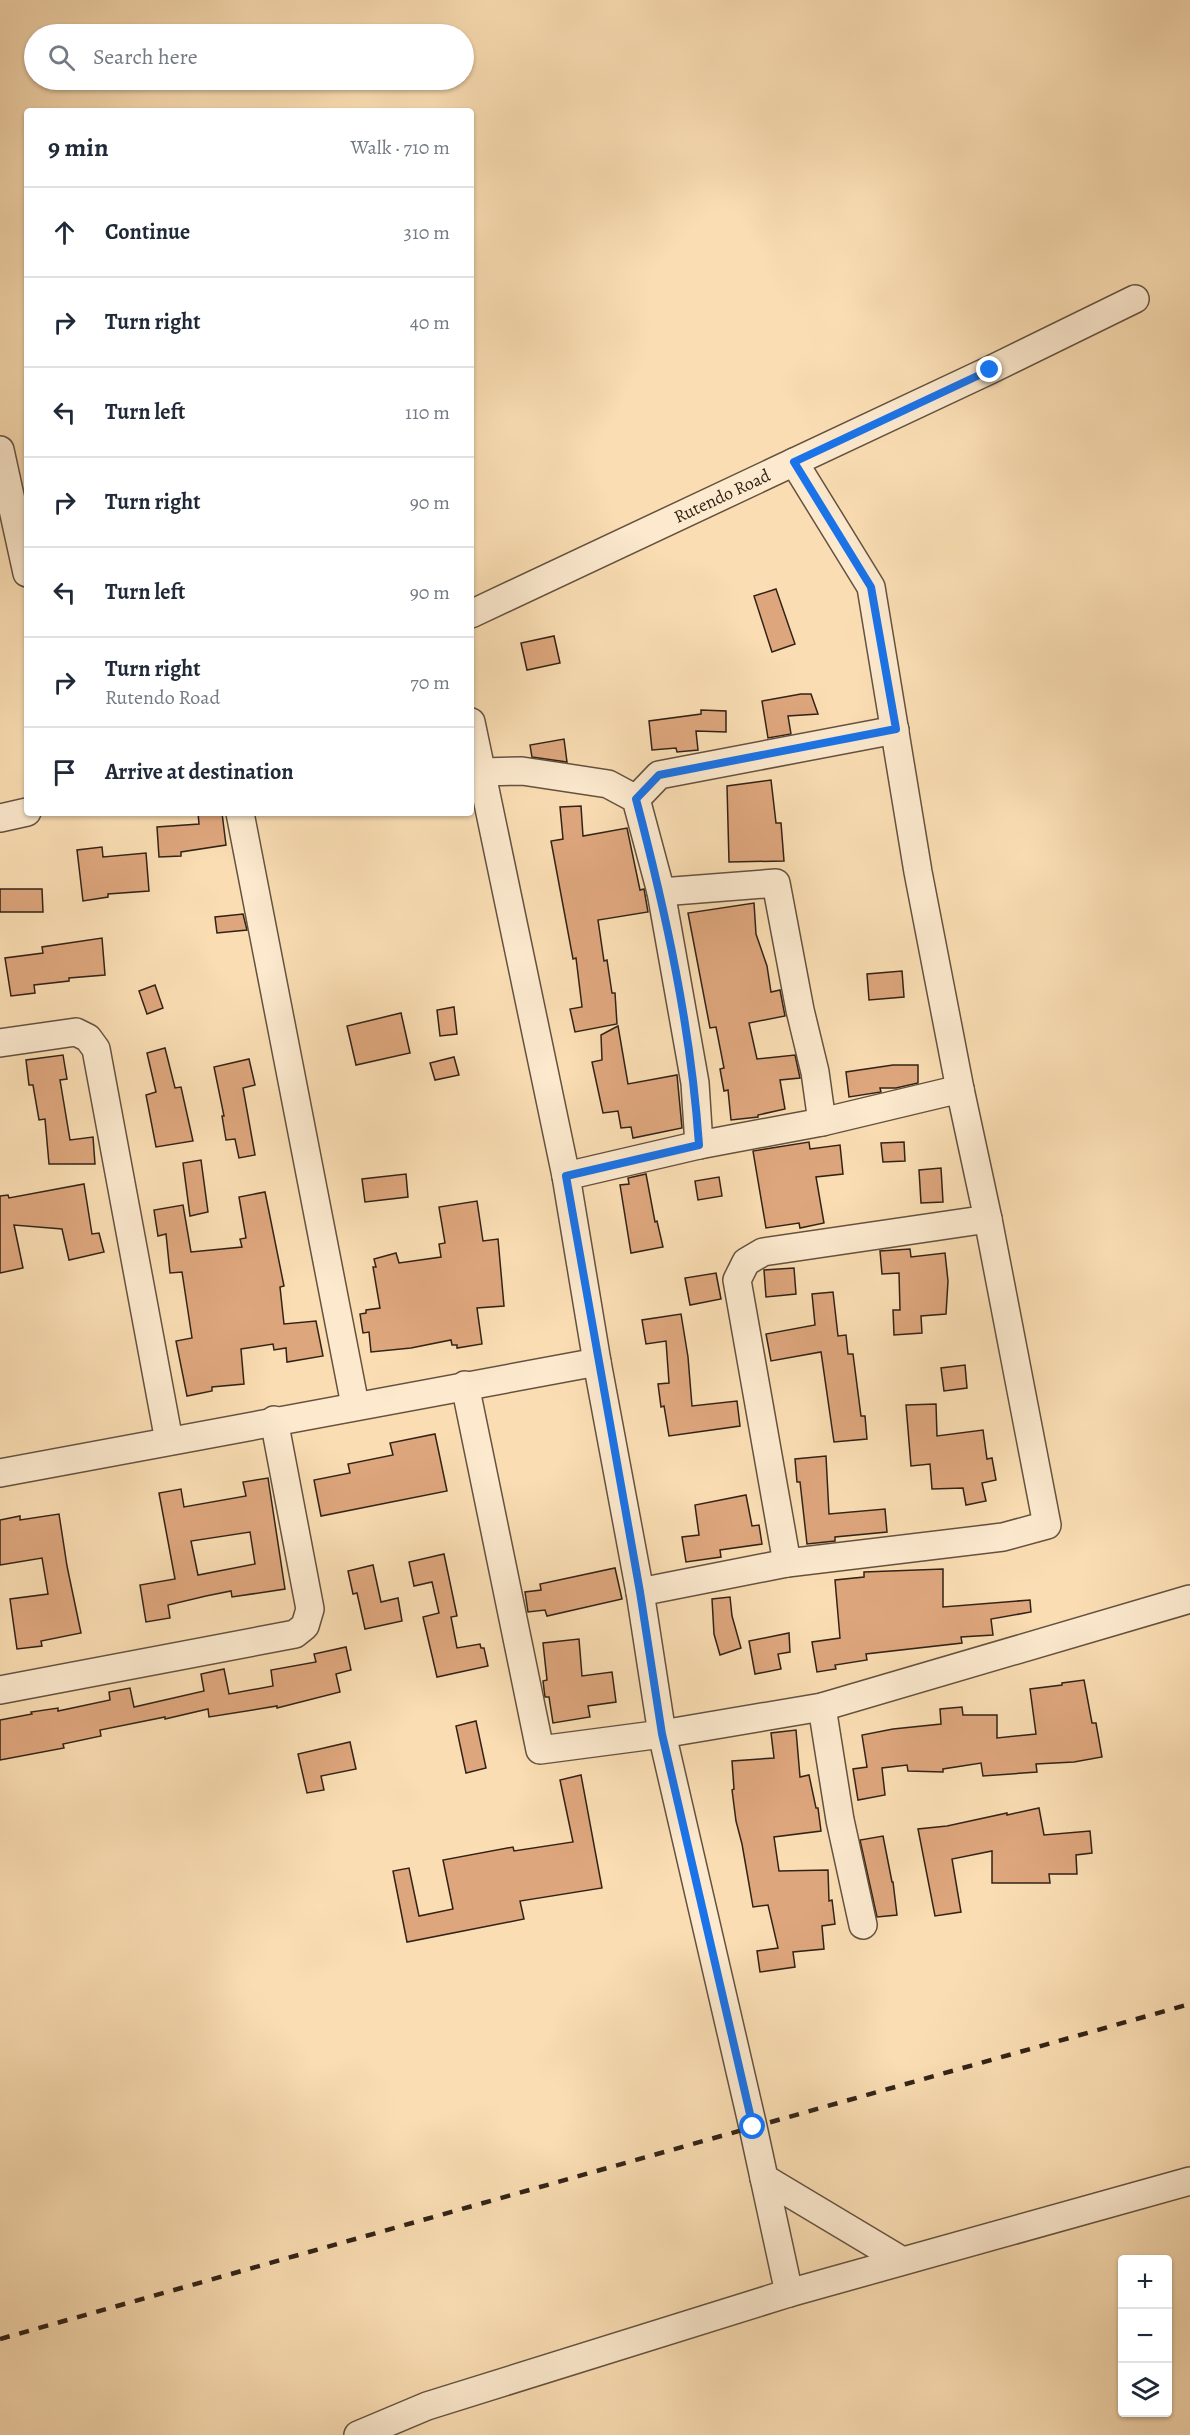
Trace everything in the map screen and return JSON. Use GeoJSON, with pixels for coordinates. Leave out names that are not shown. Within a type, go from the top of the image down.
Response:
{"type":"FeatureCollection","features":[{"type":"Feature","properties":{"kind":"street","name":"Rutendo Road"},"geometry":{"type":"LineString","coordinates":[[474,613],[990,370],[1135,299]]}},
{"type":"Feature","properties":{"kind":"street"},"geometry":{"type":"LineString","coordinates":[[0,450],[24,559]]}},
{"type":"Feature","properties":{"kind":"street"},"geometry":{"type":"LineString","coordinates":[[640,1592],[787,1563],[1003,1537],[1047,1525],[918,872],[871,587],[794,462]]}},
{"type":"Feature","properties":{"kind":"street"},"geometry":{"type":"LineString","coordinates":[[636,799],[659,775],[896,729]]}},
{"type":"Feature","properties":{"kind":"street"},"geometry":{"type":"LineString","coordinates":[[474,736],[566,1176],[597,1362],[640,1592],[662,1734],[765,2178],[789,2293]]}},
{"type":"Feature","properties":{"kind":"street"},"geometry":{"type":"LineString","coordinates":[[482,772],[522,771],[608,784],[636,799],[661,892],[695,1083],[699,1145]]}},
{"type":"Feature","properties":{"kind":"street"},"geometry":{"type":"LineString","coordinates":[[0,818],[24,813]]}},
{"type":"Feature","properties":{"kind":"street"},"geometry":{"type":"LineString","coordinates":[[241,816],[356,1406]]}},
{"type":"Feature","properties":{"kind":"street"},"geometry":{"type":"LineString","coordinates":[[661,892],[776,883],[800,1010],[815,1072],[822,1122]]}},
{"type":"Feature","properties":{"kind":"street"},"geometry":{"type":"LineString","coordinates":[[0,1043],[76,1032],[88,1038],[96,1049],[169,1441]]}},
{"type":"Feature","properties":{"kind":"street"},"geometry":{"type":"LineString","coordinates":[[566,1176],[699,1145],[822,1122],[960,1089]]}},
{"type":"Feature","properties":{"kind":"street"},"geometry":{"type":"LineString","coordinates":[[787,1563],[737,1280],[746,1262],[763,1252],[988,1219]]}},
{"type":"Feature","properties":{"kind":"street"},"geometry":{"type":"LineString","coordinates":[[0,1473],[274,1420],[597,1362]]}},
{"type":"Feature","properties":{"kind":"street"},"geometry":{"type":"LineString","coordinates":[[465,1385],[540,1750],[662,1734],[822,1707],[1190,1599]]}},
{"type":"Feature","properties":{"kind":"street"},"geometry":{"type":"LineString","coordinates":[[0,1690],[295,1634],[305,1626],[310,1609],[274,1420]]}},
{"type":"Feature","properties":{"kind":"street"},"geometry":{"type":"LineString","coordinates":[[822,1707],[840,1820],[863,1925]]}},
{"type":"Feature","properties":{"kind":"street"},"geometry":{"type":"LineString","coordinates":[[765,2178],[901,2260]]}},
{"type":"Feature","properties":{"kind":"street"},"geometry":{"type":"LineString","coordinates":[[358,2435],[427,2406],[789,2293],[1190,2181]]}},
{"type":"Feature","properties":{"kind":"building"},"geometry":{"type":"Polygon","coordinates":[[[776,589],[795,644],[772,652],[754,596],[776,589]]]}},
{"type":"Feature","properties":{"kind":"building"},"geometry":{"type":"Polygon","coordinates":[[[554,636],[560,663],[527,670],[521,643],[554,636]]]}},
{"type":"Feature","properties":{"kind":"building"},"geometry":{"type":"Polygon","coordinates":[[[811,694],[818,714],[788,716],[791,734],[768,738],[762,701],[811,694]]]}},
{"type":"Feature","properties":{"kind":"building"},"geometry":{"type":"Polygon","coordinates":[[[701,710],[726,711],[726,732],[696,731],[698,750],[677,752],[676,748],[652,750],[649,721],[701,714],[701,710]]]}},
{"type":"Feature","properties":{"kind":"building"},"geometry":{"type":"Polygon","coordinates":[[[564,739],[567,762],[532,757],[530,745],[564,739]]]}},
{"type":"Feature","properties":{"kind":"building"},"geometry":{"type":"Polygon","coordinates":[[[771,780],[776,823],[781,823],[784,861],[729,862],[727,786],[771,780]]]}},
{"type":"Feature","properties":{"kind":"building"},"geometry":{"type":"Polygon","coordinates":[[[581,806],[583,836],[627,828],[640,890],[644,889],[648,912],[598,920],[604,961],[607,960],[612,993],[615,993],[617,1024],[575,1032],[570,1009],[582,1007],[576,958],[573,959],[551,841],[563,839],[560,807],[581,806]]]}},
{"type":"Feature","properties":{"kind":"building"},"geometry":{"type":"Polygon","coordinates":[[[198,816],[222,816],[226,845],[181,852],[181,856],[159,857],[157,827],[199,824],[198,816]]]}},
{"type":"Feature","properties":{"kind":"building"},"geometry":{"type":"Polygon","coordinates":[[[102,847],[103,857],[146,853],[149,891],[108,894],[108,897],[83,901],[77,850],[102,847]]]}},
{"type":"Feature","properties":{"kind":"building"},"geometry":{"type":"Polygon","coordinates":[[[0,889],[42,889],[43,912],[0,912],[0,889]]]}},
{"type":"Feature","properties":{"kind":"building"},"geometry":{"type":"Polygon","coordinates":[[[754,903],[756,934],[767,966],[771,992],[780,990],[785,1016],[749,1023],[757,1059],[795,1055],[800,1078],[780,1080],[785,1109],[758,1115],[758,1117],[731,1120],[728,1090],[724,1091],[720,1069],[724,1068],[716,1027],[710,1028],[688,913],[754,903]]]}},
{"type":"Feature","properties":{"kind":"building"},"geometry":{"type":"Polygon","coordinates":[[[243,914],[247,930],[217,933],[215,917],[243,914]]]}},
{"type":"Feature","properties":{"kind":"building"},"geometry":{"type":"Polygon","coordinates":[[[102,938],[105,975],[69,978],[69,981],[34,985],[35,993],[11,996],[5,958],[43,953],[42,947],[102,938]]]}},
{"type":"Feature","properties":{"kind":"building"},"geometry":{"type":"Polygon","coordinates":[[[902,971],[904,997],[869,1000],[867,974],[902,971]]]}},
{"type":"Feature","properties":{"kind":"building"},"geometry":{"type":"Polygon","coordinates":[[[155,985],[163,1008],[147,1014],[139,991],[155,985]]]}},
{"type":"Feature","properties":{"kind":"building"},"geometry":{"type":"Polygon","coordinates":[[[454,1007],[457,1034],[440,1036],[437,1010],[454,1007]]]}},
{"type":"Feature","properties":{"kind":"building"},"geometry":{"type":"Polygon","coordinates":[[[401,1013],[410,1053],[356,1065],[347,1026],[401,1013]]]}},
{"type":"Feature","properties":{"kind":"building"},"geometry":{"type":"Polygon","coordinates":[[[618,1026],[628,1084],[677,1075],[682,1128],[633,1138],[631,1127],[621,1128],[618,1111],[603,1113],[592,1062],[602,1060],[601,1035],[618,1026]]]}},
{"type":"Feature","properties":{"kind":"building"},"geometry":{"type":"Polygon","coordinates":[[[165,1048],[175,1088],[181,1087],[193,1141],[156,1147],[146,1095],[156,1092],[147,1053],[165,1048]]]}},
{"type":"Feature","properties":{"kind":"building"},"geometry":{"type":"Polygon","coordinates":[[[63,1055],[67,1079],[60,1080],[70,1140],[93,1137],[95,1164],[49,1164],[45,1119],[39,1120],[33,1085],[29,1085],[26,1060],[63,1055]]]}},
{"type":"Feature","properties":{"kind":"building"},"geometry":{"type":"Polygon","coordinates":[[[454,1057],[459,1075],[435,1080],[430,1063],[454,1057]]]}},
{"type":"Feature","properties":{"kind":"building"},"geometry":{"type":"Polygon","coordinates":[[[249,1059],[255,1085],[243,1088],[255,1155],[239,1158],[235,1139],[226,1140],[222,1116],[224,1116],[214,1067],[249,1059]]]}},
{"type":"Feature","properties":{"kind":"building"},"geometry":{"type":"Polygon","coordinates":[[[893,1065],[918,1065],[918,1083],[896,1088],[880,1088],[881,1092],[849,1097],[846,1072],[893,1065]]]}},
{"type":"Feature","properties":{"kind":"building"},"geometry":{"type":"Polygon","coordinates":[[[809,1142],[810,1149],[840,1145],[843,1174],[816,1177],[824,1223],[800,1228],[799,1223],[766,1228],[753,1151],[809,1142]]]}},
{"type":"Feature","properties":{"kind":"building"},"geometry":{"type":"Polygon","coordinates":[[[904,1142],[905,1161],[883,1162],[881,1143],[904,1142]]]}},
{"type":"Feature","properties":{"kind":"building"},"geometry":{"type":"Polygon","coordinates":[[[201,1160],[208,1212],[190,1216],[183,1163],[201,1160]]]}},
{"type":"Feature","properties":{"kind":"building"},"geometry":{"type":"Polygon","coordinates":[[[941,1168],[943,1202],[921,1203],[919,1170],[941,1168]]]}},
{"type":"Feature","properties":{"kind":"building"},"geometry":{"type":"Polygon","coordinates":[[[406,1174],[408,1197],[365,1202],[362,1179],[406,1174]]]}},
{"type":"Feature","properties":{"kind":"building"},"geometry":{"type":"Polygon","coordinates":[[[646,1174],[655,1222],[657,1221],[663,1247],[631,1253],[620,1185],[629,1184],[628,1178],[646,1174]]]}},
{"type":"Feature","properties":{"kind":"building"},"geometry":{"type":"Polygon","coordinates":[[[719,1177],[722,1196],[698,1200],[695,1181],[719,1177]]]}},
{"type":"Feature","properties":{"kind":"building"},"geometry":{"type":"Polygon","coordinates":[[[84,1184],[92,1234],[99,1233],[104,1252],[69,1260],[62,1229],[14,1225],[23,1268],[0,1273],[0,1196],[8,1195],[9,1198],[84,1184]]]}},
{"type":"Feature","properties":{"kind":"building"},"geometry":{"type":"Polygon","coordinates":[[[265,1192],[284,1286],[280,1287],[284,1324],[316,1321],[323,1356],[287,1362],[286,1348],[274,1350],[273,1344],[241,1349],[244,1384],[212,1387],[212,1391],[187,1396],[176,1341],[192,1338],[182,1272],[170,1273],[166,1234],[158,1236],[154,1210],[183,1205],[191,1252],[242,1247],[240,1239],[246,1238],[239,1197],[265,1192]]]}},
{"type":"Feature","properties":{"kind":"building"},"geometry":{"type":"Polygon","coordinates":[[[477,1201],[483,1241],[498,1239],[504,1306],[477,1308],[482,1344],[457,1348],[457,1345],[452,1345],[451,1340],[411,1348],[371,1352],[369,1332],[363,1333],[360,1314],[366,1313],[366,1310],[380,1308],[373,1267],[376,1267],[374,1259],[396,1253],[399,1263],[441,1257],[439,1244],[445,1243],[439,1207],[477,1201]]]}},
{"type":"Feature","properties":{"kind":"building"},"geometry":{"type":"Polygon","coordinates":[[[910,1249],[911,1257],[945,1253],[948,1281],[946,1314],[921,1316],[922,1333],[894,1335],[893,1310],[900,1310],[899,1273],[882,1274],[880,1251],[910,1249]]]}},
{"type":"Feature","properties":{"kind":"building"},"geometry":{"type":"Polygon","coordinates":[[[794,1268],[796,1294],[766,1297],[764,1270],[794,1268]]]}},
{"type":"Feature","properties":{"kind":"building"},"geometry":{"type":"Polygon","coordinates":[[[716,1273],[721,1299],[690,1305],[685,1278],[716,1273]]]}},
{"type":"Feature","properties":{"kind":"building"},"geometry":{"type":"Polygon","coordinates":[[[833,1292],[838,1336],[846,1335],[848,1354],[853,1354],[861,1416],[865,1416],[867,1439],[834,1442],[821,1352],[771,1361],[766,1334],[815,1325],[812,1294],[833,1292]]]}},
{"type":"Feature","properties":{"kind":"building"},"geometry":{"type":"Polygon","coordinates":[[[681,1314],[688,1357],[692,1406],[737,1401],[740,1426],[669,1436],[664,1406],[661,1407],[658,1384],[669,1383],[666,1341],[646,1344],[642,1320],[681,1314]]]}},
{"type":"Feature","properties":{"kind":"building"},"geometry":{"type":"Polygon","coordinates":[[[965,1365],[967,1388],[944,1391],[941,1368],[965,1365]]]}},
{"type":"Feature","properties":{"kind":"building"},"geometry":{"type":"Polygon","coordinates":[[[936,1404],[937,1436],[983,1430],[987,1459],[992,1458],[996,1480],[982,1483],[986,1501],[966,1505],[963,1488],[932,1489],[930,1464],[911,1466],[906,1405],[936,1404]]]}},
{"type":"Feature","properties":{"kind":"building"},"geometry":{"type":"Polygon","coordinates":[[[435,1434],[447,1491],[321,1516],[314,1480],[350,1473],[348,1464],[393,1455],[390,1443],[435,1434]]]}},
{"type":"Feature","properties":{"kind":"building"},"geometry":{"type":"Polygon","coordinates":[[[826,1456],[829,1514],[885,1509],[887,1532],[835,1537],[835,1541],[807,1544],[795,1459],[826,1456]]]}},
{"type":"Feature","properties":{"kind":"building"},"geometry":{"type":"Polygon","coordinates":[[[268,1478],[285,1589],[232,1597],[231,1591],[168,1605],[170,1618],[146,1622],[140,1585],[175,1579],[159,1493],[181,1489],[184,1507],[246,1496],[243,1482],[268,1478]],[[250,1532],[191,1541],[198,1575],[255,1564],[250,1532]]]}},
{"type":"Feature","properties":{"kind":"building"},"geometry":{"type":"Polygon","coordinates":[[[746,1495],[752,1526],[759,1525],[762,1544],[720,1550],[721,1557],[686,1562],[682,1537],[699,1535],[695,1505],[746,1495]]]}},
{"type":"Feature","properties":{"kind":"building"},"geometry":{"type":"Polygon","coordinates":[[[59,1514],[81,1633],[41,1641],[42,1646],[17,1649],[10,1599],[48,1594],[42,1558],[0,1565],[0,1520],[20,1516],[20,1520],[59,1514]]]}},
{"type":"Feature","properties":{"kind":"building"},"geometry":{"type":"Polygon","coordinates":[[[444,1554],[457,1616],[451,1617],[457,1648],[480,1644],[481,1648],[484,1648],[488,1666],[437,1677],[423,1617],[439,1613],[432,1582],[414,1586],[409,1562],[444,1554]]]}},
{"type":"Feature","properties":{"kind":"building"},"geometry":{"type":"Polygon","coordinates":[[[373,1565],[381,1602],[398,1598],[402,1621],[365,1629],[357,1593],[353,1594],[348,1571],[373,1565]]]}},
{"type":"Feature","properties":{"kind":"building"},"geometry":{"type":"Polygon","coordinates":[[[615,1568],[622,1599],[547,1616],[545,1610],[528,1612],[525,1592],[541,1590],[540,1584],[615,1568]]]}},
{"type":"Feature","properties":{"kind":"building"},"geometry":{"type":"Polygon","coordinates":[[[943,1569],[943,1607],[1030,1600],[1031,1612],[991,1619],[993,1635],[961,1637],[962,1643],[866,1654],[867,1660],[835,1665],[836,1669],[817,1672],[812,1642],[840,1638],[835,1580],[864,1577],[864,1572],[943,1569]]]}},
{"type":"Feature","properties":{"kind":"building"},"geometry":{"type":"Polygon","coordinates":[[[730,1597],[732,1616],[741,1648],[720,1655],[714,1634],[712,1599],[730,1597]]]}},
{"type":"Feature","properties":{"kind":"building"},"geometry":{"type":"Polygon","coordinates":[[[789,1633],[790,1652],[778,1654],[781,1669],[755,1674],[749,1641],[789,1633]]]}},
{"type":"Feature","properties":{"kind":"building"},"geometry":{"type":"Polygon","coordinates":[[[579,1639],[582,1676],[612,1672],[616,1702],[588,1706],[590,1717],[553,1723],[549,1697],[545,1697],[543,1681],[547,1680],[543,1643],[579,1639]]]}},
{"type":"Feature","properties":{"kind":"building"},"geometry":{"type":"Polygon","coordinates":[[[346,1647],[351,1670],[336,1674],[340,1692],[277,1708],[277,1706],[209,1717],[208,1709],[100,1730],[101,1736],[63,1744],[64,1748],[0,1760],[0,1720],[32,1714],[31,1712],[58,1708],[58,1711],[110,1700],[109,1692],[130,1688],[134,1707],[204,1691],[201,1674],[224,1669],[229,1694],[273,1686],[271,1670],[316,1662],[314,1654],[346,1647]]]}},
{"type":"Feature","properties":{"kind":"building"},"geometry":{"type":"Polygon","coordinates":[[[1084,1680],[1092,1723],[1096,1723],[1102,1757],[1074,1762],[1036,1764],[1037,1772],[983,1776],[981,1763],[943,1769],[943,1772],[908,1771],[907,1765],[882,1768],[885,1795],[858,1800],[853,1769],[867,1767],[862,1735],[941,1724],[940,1709],[962,1707],[963,1715],[997,1715],[997,1738],[1036,1734],[1030,1689],[1084,1680]]]}},
{"type":"Feature","properties":{"kind":"building"},"geometry":{"type":"Polygon","coordinates":[[[476,1721],[486,1768],[466,1773],[456,1726],[476,1721]]]}},
{"type":"Feature","properties":{"kind":"building"},"geometry":{"type":"Polygon","coordinates":[[[796,1730],[800,1777],[809,1775],[816,1808],[818,1808],[821,1831],[774,1837],[779,1871],[828,1870],[829,1901],[832,1900],[835,1924],[822,1926],[824,1949],[793,1952],[795,1967],[760,1972],[757,1951],[778,1948],[768,1905],[753,1907],[736,1821],[732,1790],[734,1789],[732,1761],[774,1758],[771,1733],[796,1730]]]}},
{"type":"Feature","properties":{"kind":"building"},"geometry":{"type":"Polygon","coordinates":[[[350,1742],[356,1769],[321,1776],[324,1790],[307,1793],[298,1754],[350,1742]]]}},
{"type":"Feature","properties":{"kind":"building"},"geometry":{"type":"Polygon","coordinates":[[[581,1775],[602,1888],[520,1901],[524,1919],[407,1942],[393,1871],[409,1868],[419,1916],[453,1909],[443,1860],[513,1847],[514,1851],[573,1842],[560,1780],[581,1775]]]}},
{"type":"Feature","properties":{"kind":"building"},"geometry":{"type":"Polygon","coordinates":[[[1039,1808],[1044,1835],[1090,1831],[1092,1853],[1076,1855],[1077,1874],[1049,1874],[1050,1883],[992,1883],[992,1851],[952,1859],[961,1912],[935,1916],[918,1829],[947,1826],[1039,1808]]]}},
{"type":"Feature","properties":{"kind":"building"},"geometry":{"type":"Polygon","coordinates":[[[883,1836],[893,1882],[897,1915],[877,1917],[860,1840],[883,1836]]]}},
{"type":"Feature","properties":{"kind":"railway"},"geometry":{"type":"LineString","coordinates":[[0,2339],[1190,2004]]}},
{"type":"Feature","properties":{"kind":"route"},"geometry":{"type":"LineString","coordinates":[[753,2127],[662,1734],[640,1592],[597,1362],[566,1176],[699,1145],[695,1083],[680,995],[661,892],[636,799],[659,775],[896,729],[871,587],[794,462],[990,370]]}}]}
